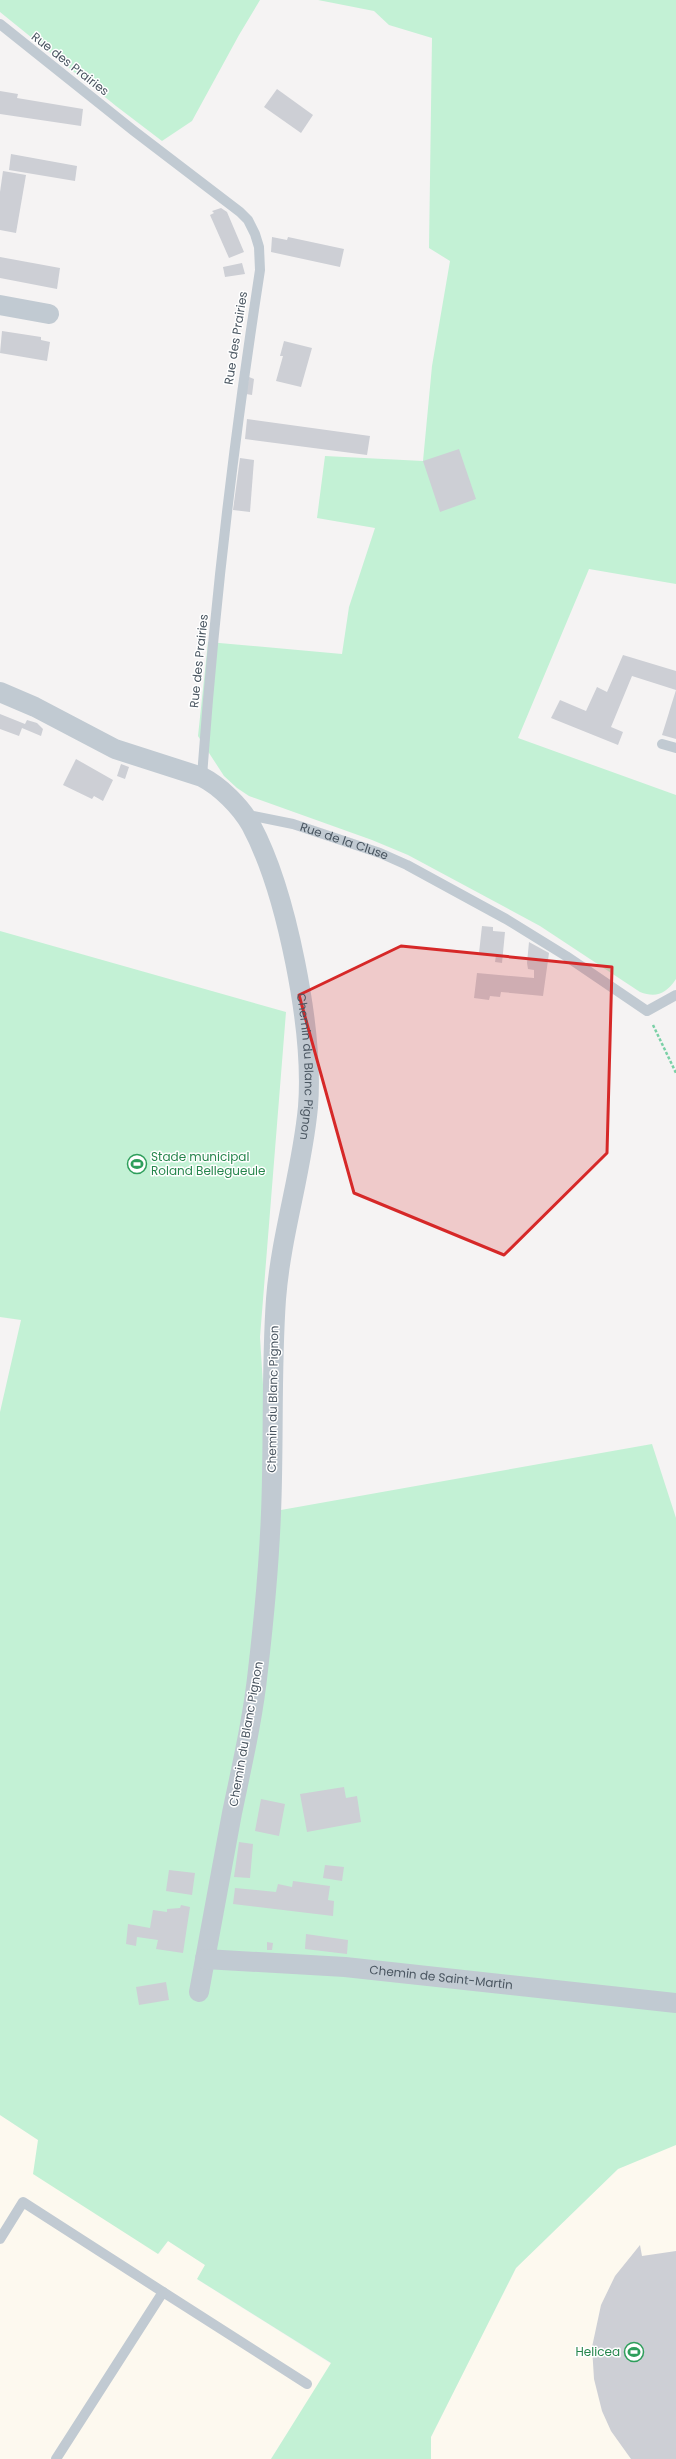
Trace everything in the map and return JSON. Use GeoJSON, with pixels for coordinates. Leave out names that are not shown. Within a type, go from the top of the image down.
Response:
{"type":"FeatureCollection","features":[{"type":"Feature","properties":{"kind":"street"},"geometry":{"type":"LineString","coordinates":[[0,305],[49,314]]}},
{"type":"Feature","properties":{"kind":"street"},"geometry":{"type":"LineString","coordinates":[[0,692],[29,704],[115,749],[202,776],[212,782],[243,814]]}},
{"type":"Feature","properties":{"kind":"street","name":"Chemin du Blanc Pignon"},"geometry":{"type":"LineString","coordinates":[[199,1992],[256,1691],[271,1512],[276,1298],[283,1246],[304,1144],[308,1102],[304,1024],[287,931],[270,870],[253,830],[243,814]]}},
{"type":"Feature","properties":{"kind":"street","name":"Chemin de Saint-Martin"},"geometry":{"type":"LineString","coordinates":[[205,1959],[345,1967],[676,2003]]}},
{"type":"Feature","properties":{"kind":"lane","name":"Rue des Prairies"},"geometry":{"type":"LineString","coordinates":[[0,24],[134,131],[231,204],[248,220],[259,247],[260,270],[234,445],[208,692],[202,776]]}},
{"type":"Feature","properties":{"kind":"lane"},"geometry":{"type":"LineString","coordinates":[[662,744],[676,748]]}},
{"type":"Feature","properties":{"kind":"lane","name":"Rue de la Cluse"},"geometry":{"type":"LineString","coordinates":[[243,814],[287,822],[380,853],[407,865],[506,919],[566,956],[647,1011]]}},
{"type":"Feature","properties":{"kind":"lane"},"geometry":{"type":"LineString","coordinates":[[647,1011],[676,995]]}},
{"type":"Feature","properties":{"kind":"lane"},"geometry":{"type":"LineString","coordinates":[[0,2239],[23,2202],[307,2384]]}},
{"type":"Feature","properties":{"kind":"lane"},"geometry":{"type":"LineString","coordinates":[[56,2459],[163,2292]]}},
{"type":"Feature","properties":{"kind":"path"},"geometry":{"type":"LineString","coordinates":[[647,1011],[676,1073]]}},
{"type":"Feature","properties":{"kind":"highlighted area"},"geometry":{"type":"Polygon","coordinates":[[[401,946],[612,967],[607,1153],[504,1255],[354,1193],[299,995],[401,946]]]}},
{"type":"Feature","properties":{"kind":"shaded area"},"geometry":{"type":"Polygon","coordinates":[[[0,2115],[38,2140],[159,2254],[168,2241],[205,2265],[198,2280],[331,2364],[271,2459],[0,2459],[0,2115]]]}},
{"type":"Feature","properties":{"kind":"shaded area"},"geometry":{"type":"Polygon","coordinates":[[[672,2145],[676,2145],[676,2459],[431,2459],[431,2437],[516,2268],[618,2169],[672,2145]]]}},
{"type":"Feature","properties":{"kind":"green space"},"geometry":{"type":"Polygon","coordinates":[[[0,0],[260,0],[192,121],[162,141],[116,106],[0,12],[0,0]]]}},
{"type":"Feature","properties":{"kind":"green space"},"geometry":{"type":"Polygon","coordinates":[[[318,0],[676,0],[676,584],[589,569],[518,738],[676,795],[676,979],[668,988],[660,993],[651,995],[640,992],[540,926],[408,855],[372,840],[249,796],[237,788],[224,776],[198,736],[208,642],[342,654],[349,607],[375,528],[317,518],[325,456],[423,461],[432,366],[450,261],[429,248],[432,38],[389,25],[374,11],[318,0]]]}},
{"type":"Feature","properties":{"kind":"green space"},"geometry":{"type":"Polygon","coordinates":[[[0,931],[286,1012],[260,1337],[267,1448],[264,1513],[652,1444],[676,1518],[676,2145],[618,2169],[516,2268],[431,2437],[431,2459],[271,2459],[331,2363],[197,2279],[205,2265],[168,2241],[158,2254],[33,2174],[38,2140],[0,2115],[0,1412],[21,1320],[0,1317],[0,931]]]}},
{"type":"Feature","properties":{"kind":"building"},"geometry":{"type":"Polygon","coordinates":[[[277,89],[313,115],[301,133],[264,107],[277,89]]]}},
{"type":"Feature","properties":{"kind":"building"},"geometry":{"type":"Polygon","coordinates":[[[0,91],[18,94],[17,98],[83,109],[81,126],[0,114],[0,91]]]}},
{"type":"Feature","properties":{"kind":"building"},"geometry":{"type":"Polygon","coordinates":[[[11,154],[77,166],[75,181],[9,170],[11,154]]]}},
{"type":"Feature","properties":{"kind":"building"},"geometry":{"type":"Polygon","coordinates":[[[3,171],[26,175],[16,233],[0,230],[0,192],[3,171]]]}},
{"type":"Feature","properties":{"kind":"building"},"geometry":{"type":"Polygon","coordinates":[[[221,208],[227,212],[244,252],[229,258],[210,215],[214,213],[212,211],[221,208]]]}},
{"type":"Feature","properties":{"kind":"building"},"geometry":{"type":"Polygon","coordinates":[[[272,237],[287,240],[288,237],[344,249],[340,267],[271,252],[272,237]]]}},
{"type":"Feature","properties":{"kind":"building"},"geometry":{"type":"Polygon","coordinates":[[[0,257],[60,268],[57,289],[0,278],[0,257]]]}},
{"type":"Feature","properties":{"kind":"building"},"geometry":{"type":"Polygon","coordinates":[[[242,263],[245,274],[225,277],[223,267],[242,263]]]}},
{"type":"Feature","properties":{"kind":"building"},"geometry":{"type":"Polygon","coordinates":[[[2,331],[41,337],[41,340],[50,342],[47,361],[0,353],[2,331]]]}},
{"type":"Feature","properties":{"kind":"building"},"geometry":{"type":"Polygon","coordinates":[[[284,341],[312,348],[301,387],[276,381],[283,356],[280,356],[284,341]]]}},
{"type":"Feature","properties":{"kind":"building"},"geometry":{"type":"Polygon","coordinates":[[[249,377],[254,379],[252,395],[246,394],[249,377]]]}},
{"type":"Feature","properties":{"kind":"building"},"geometry":{"type":"Polygon","coordinates":[[[247,419],[370,436],[367,455],[245,439],[247,419]]]}},
{"type":"Feature","properties":{"kind":"building"},"geometry":{"type":"Polygon","coordinates":[[[459,449],[476,499],[440,512],[423,461],[459,449]]]}},
{"type":"Feature","properties":{"kind":"building"},"geometry":{"type":"Polygon","coordinates":[[[240,458],[254,460],[250,512],[233,510],[240,458]]]}},
{"type":"Feature","properties":{"kind":"building"},"geometry":{"type":"Polygon","coordinates":[[[623,655],[676,671],[676,690],[632,676],[611,727],[623,732],[618,745],[551,718],[560,700],[586,711],[597,687],[607,692],[623,655]]]}},
{"type":"Feature","properties":{"kind":"building"},"geometry":{"type":"Polygon","coordinates":[[[676,690],[676,739],[662,735],[676,690]]]}},
{"type":"Feature","properties":{"kind":"building"},"geometry":{"type":"Polygon","coordinates":[[[0,714],[25,724],[27,720],[37,723],[43,729],[41,736],[22,728],[19,736],[0,729],[0,714]]]}},
{"type":"Feature","properties":{"kind":"building"},"geometry":{"type":"Polygon","coordinates":[[[76,759],[113,780],[103,801],[94,796],[92,799],[63,785],[76,759]]]}},
{"type":"Feature","properties":{"kind":"building"},"geometry":{"type":"Polygon","coordinates":[[[121,764],[129,767],[125,779],[117,776],[121,764]]]}},
{"type":"Feature","properties":{"kind":"building"},"geometry":{"type":"Polygon","coordinates":[[[482,926],[493,927],[493,931],[505,932],[502,963],[495,962],[496,955],[479,953],[482,926]]]}},
{"type":"Feature","properties":{"kind":"building"},"geometry":{"type":"Polygon","coordinates":[[[529,942],[549,953],[543,996],[501,992],[500,997],[490,996],[489,1000],[474,998],[477,973],[534,978],[534,970],[528,969],[527,963],[529,942]]]}},
{"type":"Feature","properties":{"kind":"building"},"geometry":{"type":"Polygon","coordinates":[[[344,1787],[346,1798],[357,1796],[361,1822],[307,1832],[300,1794],[344,1787]]]}},
{"type":"Feature","properties":{"kind":"building"},"geometry":{"type":"Polygon","coordinates":[[[261,1799],[285,1804],[279,1836],[255,1831],[261,1799]]]}},
{"type":"Feature","properties":{"kind":"building"},"geometry":{"type":"Polygon","coordinates":[[[239,1842],[253,1844],[250,1878],[234,1877],[239,1842]]]}},
{"type":"Feature","properties":{"kind":"building"},"geometry":{"type":"Polygon","coordinates":[[[325,1865],[344,1867],[342,1881],[323,1878],[325,1865]]]}},
{"type":"Feature","properties":{"kind":"building"},"geometry":{"type":"Polygon","coordinates":[[[169,1870],[195,1873],[192,1895],[166,1891],[169,1870]]]}},
{"type":"Feature","properties":{"kind":"building"},"geometry":{"type":"Polygon","coordinates":[[[293,1881],[330,1886],[328,1900],[334,1901],[333,1916],[233,1904],[235,1888],[276,1892],[278,1884],[292,1887],[293,1881]]]}},
{"type":"Feature","properties":{"kind":"building"},"geometry":{"type":"Polygon","coordinates":[[[181,1905],[190,1907],[183,1953],[156,1949],[158,1940],[137,1937],[136,1946],[126,1944],[128,1924],[150,1928],[153,1910],[167,1912],[167,1909],[180,1908],[181,1905]]]}},
{"type":"Feature","properties":{"kind":"building"},"geometry":{"type":"Polygon","coordinates":[[[306,1934],[348,1940],[347,1954],[305,1949],[306,1934]]]}},
{"type":"Feature","properties":{"kind":"building"},"geometry":{"type":"Polygon","coordinates":[[[267,1942],[273,1943],[272,1950],[267,1950],[267,1942]]]}},
{"type":"Feature","properties":{"kind":"building"},"geometry":{"type":"Polygon","coordinates":[[[166,1982],[169,2000],[139,2005],[136,1987],[166,1982]]]}},
{"type":"Feature","properties":{"kind":"building","name":"Helicea"},"geometry":{"type":"Polygon","coordinates":[[[640,2245],[642,2256],[676,2251],[676,2459],[631,2459],[611,2431],[602,2411],[594,2379],[592,2347],[601,2305],[615,2276],[640,2245]]]}},
{"type":"Feature","properties":{"kind":"place","name":"Stade municipal Roland Bellegueule"},"geometry":{"type":"Point","coordinates":[137,1164]}},
{"type":"Feature","properties":{"kind":"place","name":"Helicea"},"geometry":{"type":"Point","coordinates":[634,2352]}}]}
